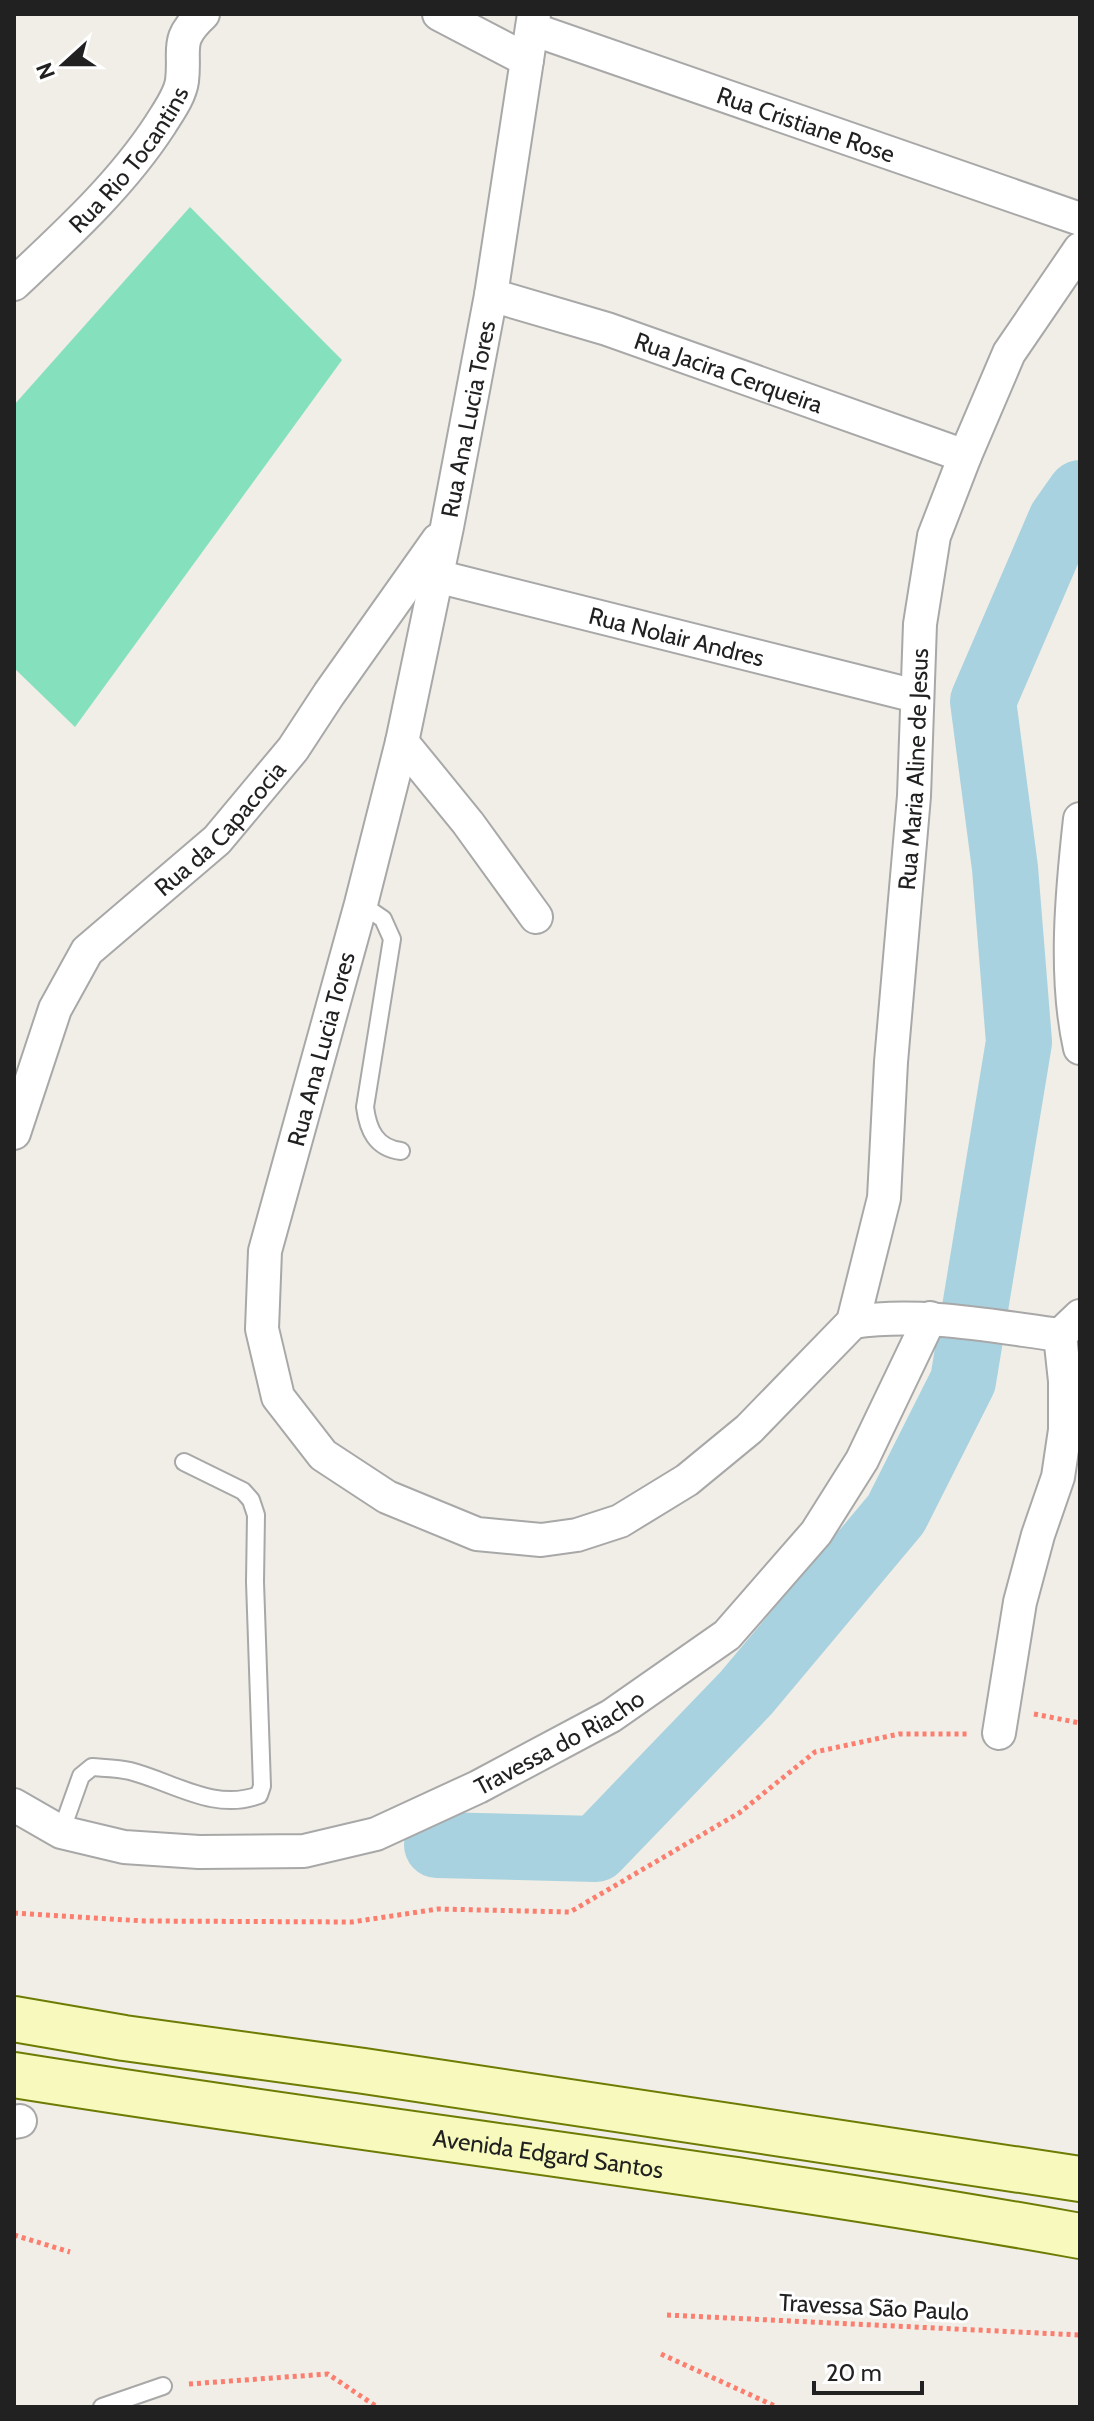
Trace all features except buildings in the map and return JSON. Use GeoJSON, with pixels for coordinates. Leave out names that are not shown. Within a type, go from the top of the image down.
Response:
{"type":"FeatureCollection","features":[{"type":"Feature","properties":{"kind":"main road"},"geometry":{"type":"LineString","coordinates":[[14,2019],[124,2038],[380,2073],[1080,2179]]}},
{"type":"Feature","properties":{"kind":"main road","name":"Avenida Edgard Santos"},"geometry":{"type":"LineString","coordinates":[[14,2075],[840,2195],[1080,2236]]}},
{"type":"Feature","properties":{"kind":"street","name":"Rua Rio Tocantins"},"geometry":{"type":"LineString","coordinates":[[14,284],[77,224],[126,170],[159,127],[182,83],[184,35],[203,14]]}},
{"type":"Feature","properties":{"kind":"street"},"geometry":{"type":"LineString","coordinates":[[439,14],[531,34]]}},
{"type":"Feature","properties":{"kind":"street","name":"Rua Cristiane Rose"},"geometry":{"type":"LineString","coordinates":[[531,34],[1080,219]]}},
{"type":"Feature","properties":{"kind":"street","name":"Rua Ana Lucia Tores"},"geometry":{"type":"LineString","coordinates":[[531,34],[491,295],[402,742],[361,904],[265,1251],[262,1329],[278,1397],[323,1455],[387,1497],[477,1534],[541,1540],[577,1535],[620,1521],[687,1480],[749,1429],[853,1322]]}},
{"type":"Feature","properties":{"kind":"street","name":"Rua Maria Aline de Jesus"},"geometry":{"type":"LineString","coordinates":[[853,1322],[884,1198],[891,1062],[914,796],[920,624],[934,536],[1009,353],[1080,249]]}},
{"type":"Feature","properties":{"kind":"street","name":"Rua Jacira Cerqueira"},"geometry":{"type":"LineString","coordinates":[[491,295],[607,329],[965,456]]}},
{"type":"Feature","properties":{"kind":"street","name":"Rua da Capacocia"},"geometry":{"type":"LineString","coordinates":[[14,1133],[55,1009],[87,951],[217,840],[293,749],[447,527]]}},
{"type":"Feature","properties":{"kind":"street","name":"Rua Nolair Andres"},"geometry":{"type":"LineString","coordinates":[[436,576],[916,696]]}},
{"type":"Feature","properties":{"kind":"street"},"geometry":{"type":"LineString","coordinates":[[402,742],[468,823],[536,917]]}},
{"type":"Feature","properties":{"kind":"street"},"geometry":{"type":"LineString","coordinates":[[1079,835],[1071,958],[1075,1026],[1080,1048]]}},
{"type":"Feature","properties":{"kind":"street"},"geometry":{"type":"LineString","coordinates":[[853,1322],[889,1317],[1070,1326],[1065,1430],[1058,1477],[1020,1602],[999,1733]]}},
{"type":"Feature","properties":{"kind":"street","name":"Travessa do Riacho"},"geometry":{"type":"LineString","coordinates":[[14,1805],[61,1832],[124,1847],[199,1852],[304,1851],[376,1834],[478,1787],[611,1716],[727,1635],[816,1533],[862,1460],[930,1318]]}},
{"type":"Feature","properties":{"kind":"lane"},"geometry":{"type":"LineString","coordinates":[[361,904],[383,919],[392,939],[365,1107],[367,1121],[379,1143],[401,1151]]}},
{"type":"Feature","properties":{"kind":"lane"},"geometry":{"type":"LineString","coordinates":[[61,1832],[81,1776],[92,1767],[128,1770],[224,1801],[259,1795],[262,1786],[255,1582],[256,1515],[251,1500],[243,1491],[184,1462]]}},
{"type":"Feature","properties":{"kind":"lane"},"geometry":{"type":"LineString","coordinates":[[102,2407],[163,2386]]}},
{"type":"Feature","properties":{"kind":"path"},"geometry":{"type":"LineString","coordinates":[[14,1913],[144,1921],[352,1922],[438,1909],[570,1912],[739,1813],[815,1752],[899,1734],[999,1733],[1028,1713],[1080,1723]]}},
{"type":"Feature","properties":{"kind":"path"},"geometry":{"type":"LineString","coordinates":[[14,2235],[70,2252]]}},
{"type":"Feature","properties":{"kind":"path","name":"Travessa São Paulo"},"geometry":{"type":"LineString","coordinates":[[667,2315],[1080,2335]]}},
{"type":"Feature","properties":{"kind":"path"},"geometry":{"type":"LineString","coordinates":[[661,2354],[777,2407]]}},
{"type":"Feature","properties":{"kind":"path"},"geometry":{"type":"LineString","coordinates":[[163,2386],[328,2374],[377,2407]]}},
{"type":"Feature","properties":{"kind":"green space"},"geometry":{"type":"Polygon","coordinates":[[[190,207],[342,360],[75,727],[14,668],[14,405],[190,207]]]}},
{"type":"Feature","properties":{"kind":"waterway"},"geometry":{"type":"LineString","coordinates":[[437,1845],[596,1849],[746,1693],[896,1514],[963,1381],[1019,1042],[1005,868],[983,701],[1061,520],[1080,493]]}}]}
